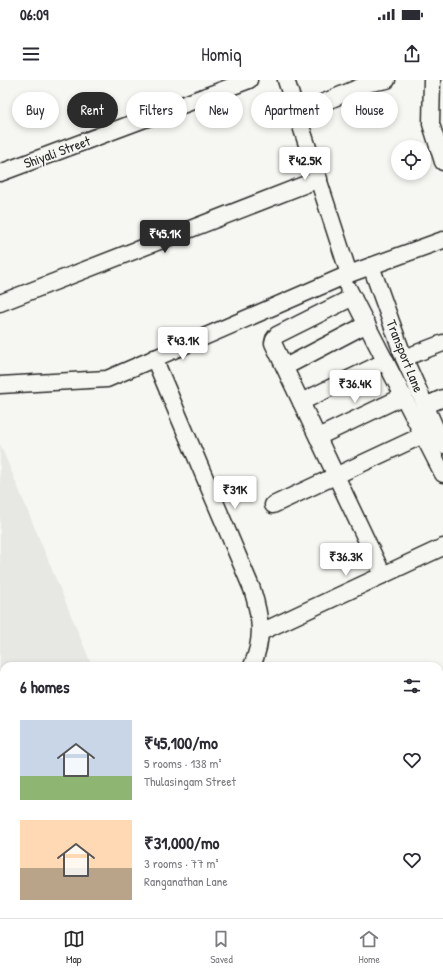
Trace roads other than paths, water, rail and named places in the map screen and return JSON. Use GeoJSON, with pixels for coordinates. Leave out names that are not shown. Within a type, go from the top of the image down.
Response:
{"type":"FeatureCollection","features":[{"type":"Feature","properties":{"kind":"street","name":"Shiyali Street"},"geometry":{"type":"LineString","coordinates":[[0,173],[249,80]]}},
{"type":"Feature","properties":{"kind":"street"},"geometry":{"type":"LineString","coordinates":[[286,80],[290,92]]}},
{"type":"Feature","properties":{"kind":"street"},"geometry":{"type":"LineString","coordinates":[[333,98],[370,83],[387,80]]}},
{"type":"Feature","properties":{"kind":"street"},"geometry":{"type":"LineString","coordinates":[[432,80],[431,124],[443,162]]}},
{"type":"Feature","properties":{"kind":"street"},"geometry":{"type":"LineString","coordinates":[[303,128],[353,296],[443,474]]}},
{"type":"Feature","properties":{"kind":"street"},"geometry":{"type":"LineString","coordinates":[[0,303],[319,179]]}},
{"type":"Feature","properties":{"kind":"street"},"geometry":{"type":"LineString","coordinates":[[0,385],[107,379],[346,276],[443,240]]}},
{"type":"Feature","properties":{"kind":"street","name":"Transport Lane"},"geometry":{"type":"LineString","coordinates":[[371,266],[404,358],[443,444]]}},
{"type":"Feature","properties":{"kind":"street"},"geometry":{"type":"LineString","coordinates":[[353,296],[277,335],[273,343],[383,575]]}},
{"type":"Feature","properties":{"kind":"street"},"geometry":{"type":"LineString","coordinates":[[285,367],[367,324]]}},
{"type":"Feature","properties":{"kind":"street"},"geometry":{"type":"LineString","coordinates":[[404,358],[443,343]]}},
{"type":"Feature","properties":{"kind":"street"},"geometry":{"type":"LineString","coordinates":[[154,358],[248,576],[257,603],[261,632],[253,662]]}},
{"type":"Feature","properties":{"kind":"street"},"geometry":{"type":"LineString","coordinates":[[301,402],[386,361]]}},
{"type":"Feature","properties":{"kind":"street"},"geometry":{"type":"LineString","coordinates":[[318,437],[404,396]]}},
{"type":"Feature","properties":{"kind":"street"},"geometry":{"type":"LineString","coordinates":[[425,406],[443,398]]}},
{"type":"Feature","properties":{"kind":"street"},"geometry":{"type":"LineString","coordinates":[[273,505],[423,434]]}},
{"type":"Feature","properties":{"kind":"street"},"geometry":{"type":"LineString","coordinates":[[261,632],[443,547]]}}]}
